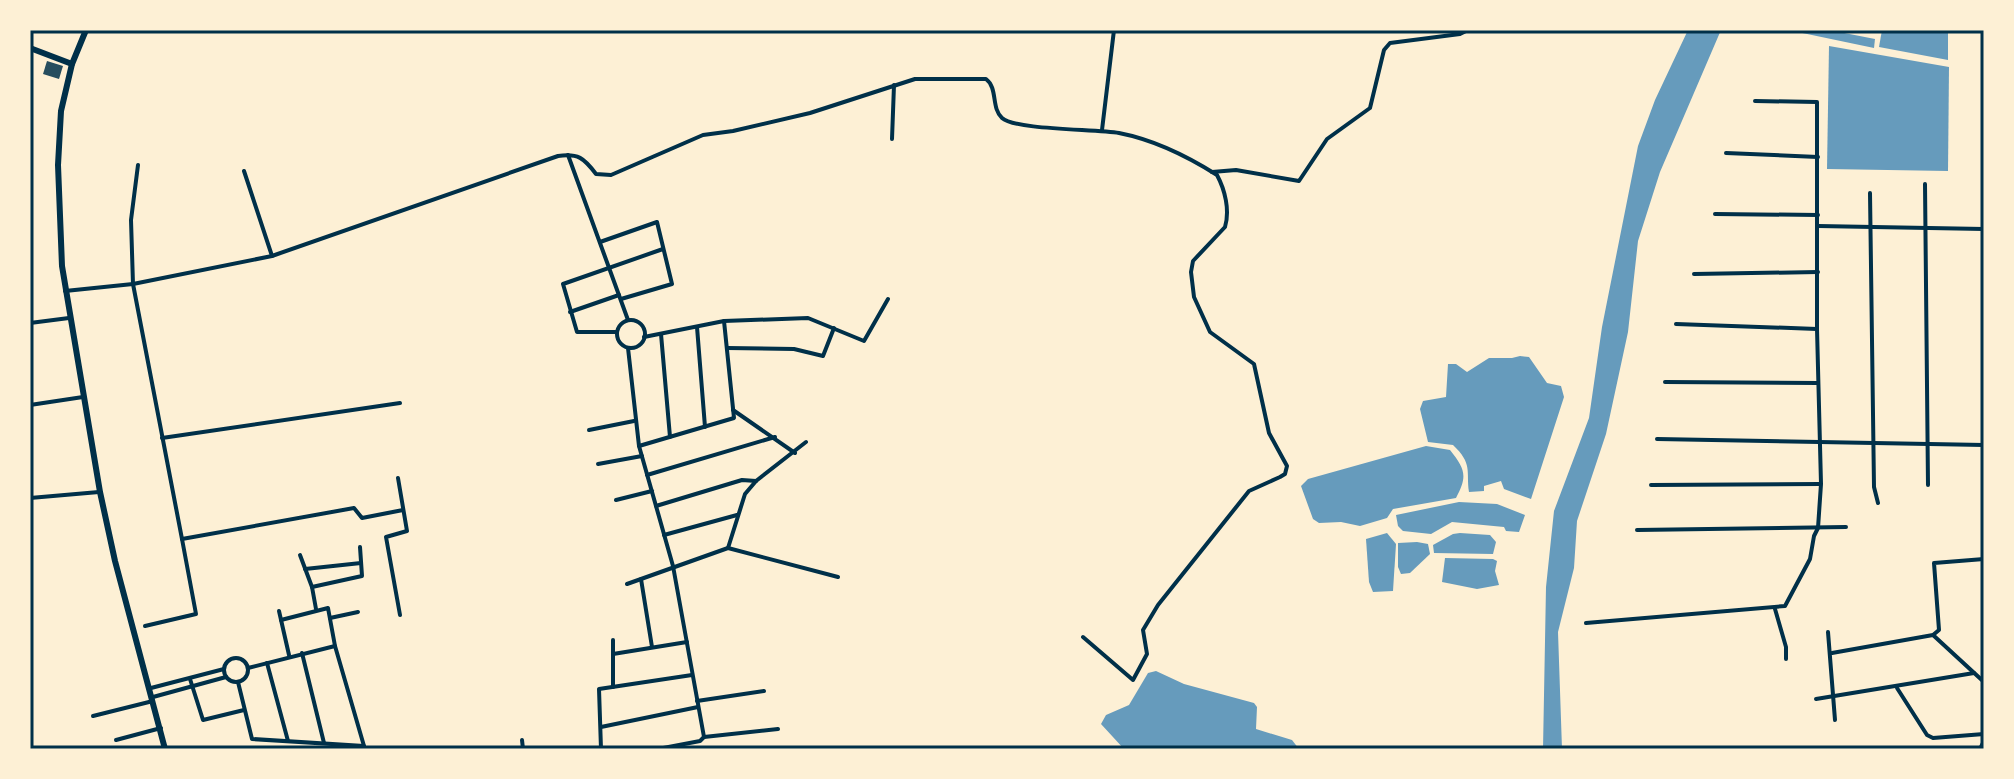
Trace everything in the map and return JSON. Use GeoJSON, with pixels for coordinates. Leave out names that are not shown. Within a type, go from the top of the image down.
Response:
{"type":"FeatureCollection","features":[{"type":"Feature","properties":{"kind":"main road"},"geometry":{"type":"LineString","coordinates":[[86,30],[72,64],[61,111],[58,224],[65,291],[115,561],[165,749]]}},
{"type":"Feature","properties":{"kind":"main road"},"geometry":{"type":"LineString","coordinates":[[32,49],[72,64]]}},
{"type":"Feature","properties":{"kind":"main road"},"geometry":{"type":"LineString","coordinates":[[1981,749],[1984,743]]}},
{"type":"Feature","properties":{"kind":"street"},"geometry":{"type":"LineString","coordinates":[[1102,130],[1114,30]]}},
{"type":"Feature","properties":{"kind":"street"},"geometry":{"type":"LineString","coordinates":[[1212,172],[1236,170],[1299,181],[1327,139],[1370,108],[1384,50],[1390,43],[1460,34],[1468,30]]}},
{"type":"Feature","properties":{"kind":"street"},"geometry":{"type":"LineString","coordinates":[[65,291],[133,284],[272,256],[568,155],[575,154],[585,159],[596,174],[611,175],[703,135],[810,113],[915,79],[986,79],[992,84],[1003,119],[1037,126],[1102,130],[1140,138],[1165,147],[1219,178],[1227,220],[1225,227],[1193,261],[1191,272],[1196,305],[1210,332],[1254,364],[1269,433],[1287,466],[1287,471],[1280,477],[1249,491],[1158,605],[1143,630],[1147,654],[1133,680],[1083,637]]}},
{"type":"Feature","properties":{"kind":"street"},"geometry":{"type":"LineString","coordinates":[[892,139],[894,85]]}},
{"type":"Feature","properties":{"kind":"street"},"geometry":{"type":"LineString","coordinates":[[1586,623],[1775,609],[1785,606],[1810,559],[1818,528],[1821,484],[1818,440],[1817,102],[1755,101]]}},
{"type":"Feature","properties":{"kind":"street"},"geometry":{"type":"LineString","coordinates":[[1726,153],[1818,157]]}},
{"type":"Feature","properties":{"kind":"street"},"geometry":{"type":"LineString","coordinates":[[568,155],[628,320]]}},
{"type":"Feature","properties":{"kind":"street"},"geometry":{"type":"LineString","coordinates":[[138,165],[131,220],[133,284],[196,614],[145,626]]}},
{"type":"Feature","properties":{"kind":"street"},"geometry":{"type":"LineString","coordinates":[[244,171],[272,256]]}},
{"type":"Feature","properties":{"kind":"street"},"geometry":{"type":"LineString","coordinates":[[1925,184],[1928,485]]}},
{"type":"Feature","properties":{"kind":"street"},"geometry":{"type":"LineString","coordinates":[[1870,193],[1874,487],[1878,503]]}},
{"type":"Feature","properties":{"kind":"street"},"geometry":{"type":"LineString","coordinates":[[1715,214],[1818,215]]}},
{"type":"Feature","properties":{"kind":"street"},"geometry":{"type":"LineString","coordinates":[[570,312],[672,284],[657,222],[600,242]]}},
{"type":"Feature","properties":{"kind":"street"},"geometry":{"type":"LineString","coordinates":[[1818,226],[1984,229]]}},
{"type":"Feature","properties":{"kind":"street"},"geometry":{"type":"LineString","coordinates":[[616,332],[577,332],[563,284],[663,249]]}},
{"type":"Feature","properties":{"kind":"street"},"geometry":{"type":"LineString","coordinates":[[1694,274],[1818,272]]}},
{"type":"Feature","properties":{"kind":"street"},"geometry":{"type":"LineString","coordinates":[[616,332],[621,344],[628,348],[636,347],[644,337],[724,321],[808,318],[864,341],[888,299]]}},
{"type":"Feature","properties":{"kind":"street"},"geometry":{"type":"LineString","coordinates":[[30,323],[69,318]]}},
{"type":"Feature","properties":{"kind":"street"},"geometry":{"type":"LineString","coordinates":[[616,332],[620,325],[635,320],[642,325],[644,337]]}},
{"type":"Feature","properties":{"kind":"street"},"geometry":{"type":"LineString","coordinates":[[639,446],[734,418],[724,321]]}},
{"type":"Feature","properties":{"kind":"street"},"geometry":{"type":"LineString","coordinates":[[1676,324],[1817,329]]}},
{"type":"Feature","properties":{"kind":"street"},"geometry":{"type":"LineString","coordinates":[[697,327],[705,427]]}},
{"type":"Feature","properties":{"kind":"street"},"geometry":{"type":"LineString","coordinates":[[727,348],[794,349],[823,356],[834,328]]}},
{"type":"Feature","properties":{"kind":"street"},"geometry":{"type":"LineString","coordinates":[[661,334],[670,437]]}},
{"type":"Feature","properties":{"kind":"street"},"geometry":{"type":"LineString","coordinates":[[628,348],[639,446],[673,566],[704,737]]}},
{"type":"Feature","properties":{"kind":"street"},"geometry":{"type":"LineString","coordinates":[[1665,382],[1818,383]]}},
{"type":"Feature","properties":{"kind":"street"},"geometry":{"type":"LineString","coordinates":[[30,405],[85,397]]}},
{"type":"Feature","properties":{"kind":"street"},"geometry":{"type":"LineString","coordinates":[[162,438],[400,403]]}},
{"type":"Feature","properties":{"kind":"street"},"geometry":{"type":"LineString","coordinates":[[733,410],[795,453]]}},
{"type":"Feature","properties":{"kind":"street"},"geometry":{"type":"LineString","coordinates":[[589,430],[635,421]]}},
{"type":"Feature","properties":{"kind":"street"},"geometry":{"type":"LineString","coordinates":[[647,475],[775,437]]}},
{"type":"Feature","properties":{"kind":"street"},"geometry":{"type":"LineString","coordinates":[[1657,439],[1984,445]]}},
{"type":"Feature","properties":{"kind":"street"},"geometry":{"type":"LineString","coordinates":[[728,548],[745,494],[756,481],[806,442]]}},
{"type":"Feature","properties":{"kind":"street"},"geometry":{"type":"LineString","coordinates":[[598,464],[642,456]]}},
{"type":"Feature","properties":{"kind":"street"},"geometry":{"type":"LineString","coordinates":[[398,478],[407,531],[386,537],[400,615]]}},
{"type":"Feature","properties":{"kind":"street"},"geometry":{"type":"LineString","coordinates":[[656,506],[742,480],[756,481]]}},
{"type":"Feature","properties":{"kind":"street"},"geometry":{"type":"LineString","coordinates":[[1651,485],[1821,484]]}},
{"type":"Feature","properties":{"kind":"street"},"geometry":{"type":"LineString","coordinates":[[616,500],[652,491]]}},
{"type":"Feature","properties":{"kind":"street"},"geometry":{"type":"LineString","coordinates":[[30,498],[100,492]]}},
{"type":"Feature","properties":{"kind":"street"},"geometry":{"type":"LineString","coordinates":[[182,539],[354,508],[362,518],[403,510]]}},
{"type":"Feature","properties":{"kind":"street"},"geometry":{"type":"LineString","coordinates":[[664,535],[737,515]]}},
{"type":"Feature","properties":{"kind":"street"},"geometry":{"type":"LineString","coordinates":[[1637,530],[1846,527]]}},
{"type":"Feature","properties":{"kind":"street"},"geometry":{"type":"LineString","coordinates":[[312,587],[362,576],[360,547]]}},
{"type":"Feature","properties":{"kind":"street"},"geometry":{"type":"LineString","coordinates":[[627,584],[728,548],[838,577]]}},
{"type":"Feature","properties":{"kind":"street"},"geometry":{"type":"LineString","coordinates":[[300,555],[312,587],[316,609]]}},
{"type":"Feature","properties":{"kind":"street"},"geometry":{"type":"LineString","coordinates":[[1832,653],[1933,635],[1939,630],[1940,620],[1934,563],[1984,559]]}},
{"type":"Feature","properties":{"kind":"street"},"geometry":{"type":"LineString","coordinates":[[305,569],[361,563]]}},
{"type":"Feature","properties":{"kind":"street"},"geometry":{"type":"LineString","coordinates":[[641,579],[652,647]]}},
{"type":"Feature","properties":{"kind":"street"},"geometry":{"type":"LineString","coordinates":[[238,682],[252,739],[364,747],[335,646],[328,608],[281,620]]}},
{"type":"Feature","properties":{"kind":"street"},"geometry":{"type":"LineString","coordinates":[[1775,609],[1786,647],[1786,659]]}},
{"type":"Feature","properties":{"kind":"street"},"geometry":{"type":"LineString","coordinates":[[279,611],[289,656]]}},
{"type":"Feature","properties":{"kind":"street"},"geometry":{"type":"LineString","coordinates":[[330,618],[358,612]]}},
{"type":"Feature","properties":{"kind":"street"},"geometry":{"type":"LineString","coordinates":[[1828,632],[1835,720]]}},
{"type":"Feature","properties":{"kind":"street"},"geometry":{"type":"LineString","coordinates":[[1933,635],[1984,682]]}},
{"type":"Feature","properties":{"kind":"street"},"geometry":{"type":"LineString","coordinates":[[613,640],[613,687]]}},
{"type":"Feature","properties":{"kind":"street"},"geometry":{"type":"LineString","coordinates":[[613,654],[687,642]]}},
{"type":"Feature","properties":{"kind":"street"},"geometry":{"type":"LineString","coordinates":[[248,668],[335,646]]}},
{"type":"Feature","properties":{"kind":"street"},"geometry":{"type":"LineString","coordinates":[[302,653],[324,743]]}},
{"type":"Feature","properties":{"kind":"street"},"geometry":{"type":"LineString","coordinates":[[93,716],[226,677],[238,682],[246,678],[248,668],[245,661],[234,658],[227,662],[224,669],[226,677]]}},
{"type":"Feature","properties":{"kind":"street"},"geometry":{"type":"LineString","coordinates":[[267,663],[288,741]]}},
{"type":"Feature","properties":{"kind":"street"},"geometry":{"type":"LineString","coordinates":[[151,688],[224,669]]}},
{"type":"Feature","properties":{"kind":"street"},"geometry":{"type":"LineString","coordinates":[[1816,699],[1974,673]]}},
{"type":"Feature","properties":{"kind":"street"},"geometry":{"type":"LineString","coordinates":[[601,749],[599,689],[692,675]]}},
{"type":"Feature","properties":{"kind":"street"},"geometry":{"type":"LineString","coordinates":[[190,679],[203,720],[245,710]]}},
{"type":"Feature","properties":{"kind":"street"},"geometry":{"type":"LineString","coordinates":[[1897,687],[1927,735],[1933,738],[1984,734]]}},
{"type":"Feature","properties":{"kind":"street"},"geometry":{"type":"LineString","coordinates":[[601,727],[764,691]]}},
{"type":"Feature","properties":{"kind":"street"},"geometry":{"type":"LineString","coordinates":[[116,740],[161,728]]}},
{"type":"Feature","properties":{"kind":"street"},"geometry":{"type":"LineString","coordinates":[[658,749],[694,743],[704,737],[778,729]]}},
{"type":"Feature","properties":{"kind":"street"},"geometry":{"type":"LineString","coordinates":[[522,740],[523,749]]}},
{"type":"Feature","properties":{"kind":"water"},"geometry":{"type":"Polygon","coordinates":[[[1688,30],[1721,30],[1660,172],[1638,241],[1628,332],[1606,434],[1577,521],[1574,568],[1558,632],[1562,749],[1543,749],[1546,587],[1554,511],[1589,418],[1602,327],[1638,146],[1655,100],[1688,30]]]}},
{"type":"Feature","properties":{"kind":"water"},"geometry":{"type":"Polygon","coordinates":[[[1788,30],[1829,30],[1875,39],[1874,48],[1788,30]]]}},
{"type":"Feature","properties":{"kind":"water"},"geometry":{"type":"Polygon","coordinates":[[[1882,30],[1948,30],[1948,60],[1879,47],[1882,30]]]}},
{"type":"Feature","properties":{"kind":"water"},"geometry":{"type":"Polygon","coordinates":[[[1829,46],[1949,67],[1948,171],[1827,169],[1829,46]]]}},
{"type":"Feature","properties":{"kind":"water"},"geometry":{"type":"Polygon","coordinates":[[[1529,357],[1547,383],[1561,386],[1564,397],[1531,499],[1504,489],[1501,481],[1484,486],[1484,491],[1469,492],[1464,457],[1453,445],[1428,442],[1420,409],[1423,401],[1446,397],[1448,364],[1456,364],[1467,372],[1489,358],[1529,357]]]}},
{"type":"Feature","properties":{"kind":"water"},"geometry":{"type":"Polygon","coordinates":[[[1426,446],[1450,450],[1459,462],[1463,478],[1456,498],[1393,509],[1387,518],[1360,526],[1341,522],[1319,523],[1313,519],[1301,486],[1308,479],[1426,446]]]}},
{"type":"Feature","properties":{"kind":"water"},"geometry":{"type":"Polygon","coordinates":[[[1459,502],[1497,504],[1525,515],[1519,532],[1506,531],[1504,527],[1452,522],[1431,534],[1403,531],[1398,526],[1396,515],[1459,502]]]}},
{"type":"Feature","properties":{"kind":"water"},"geometry":{"type":"Polygon","coordinates":[[[1387,533],[1396,544],[1393,591],[1373,592],[1369,582],[1366,539],[1387,533]]]}},
{"type":"Feature","properties":{"kind":"water"},"geometry":{"type":"Polygon","coordinates":[[[1460,533],[1490,535],[1496,542],[1493,554],[1434,553],[1433,545],[1460,533]]]}},
{"type":"Feature","properties":{"kind":"water"},"geometry":{"type":"Polygon","coordinates":[[[1398,543],[1428,544],[1430,554],[1410,573],[1401,574],[1398,543]]]}},
{"type":"Feature","properties":{"kind":"water"},"geometry":{"type":"Polygon","coordinates":[[[1445,558],[1497,561],[1495,571],[1499,585],[1477,589],[1442,582],[1445,558]]]}},
{"type":"Feature","properties":{"kind":"water"},"geometry":{"type":"Polygon","coordinates":[[[1156,671],[1184,684],[1254,703],[1257,707],[1256,729],[1292,740],[1299,749],[1124,749],[1101,724],[1106,715],[1129,705],[1148,673],[1156,671]]]}},
{"type":"Feature","properties":{"kind":"building"},"geometry":{"type":"Polygon","coordinates":[[[47,61],[63,66],[59,79],[43,74],[47,61]]]}}]}
